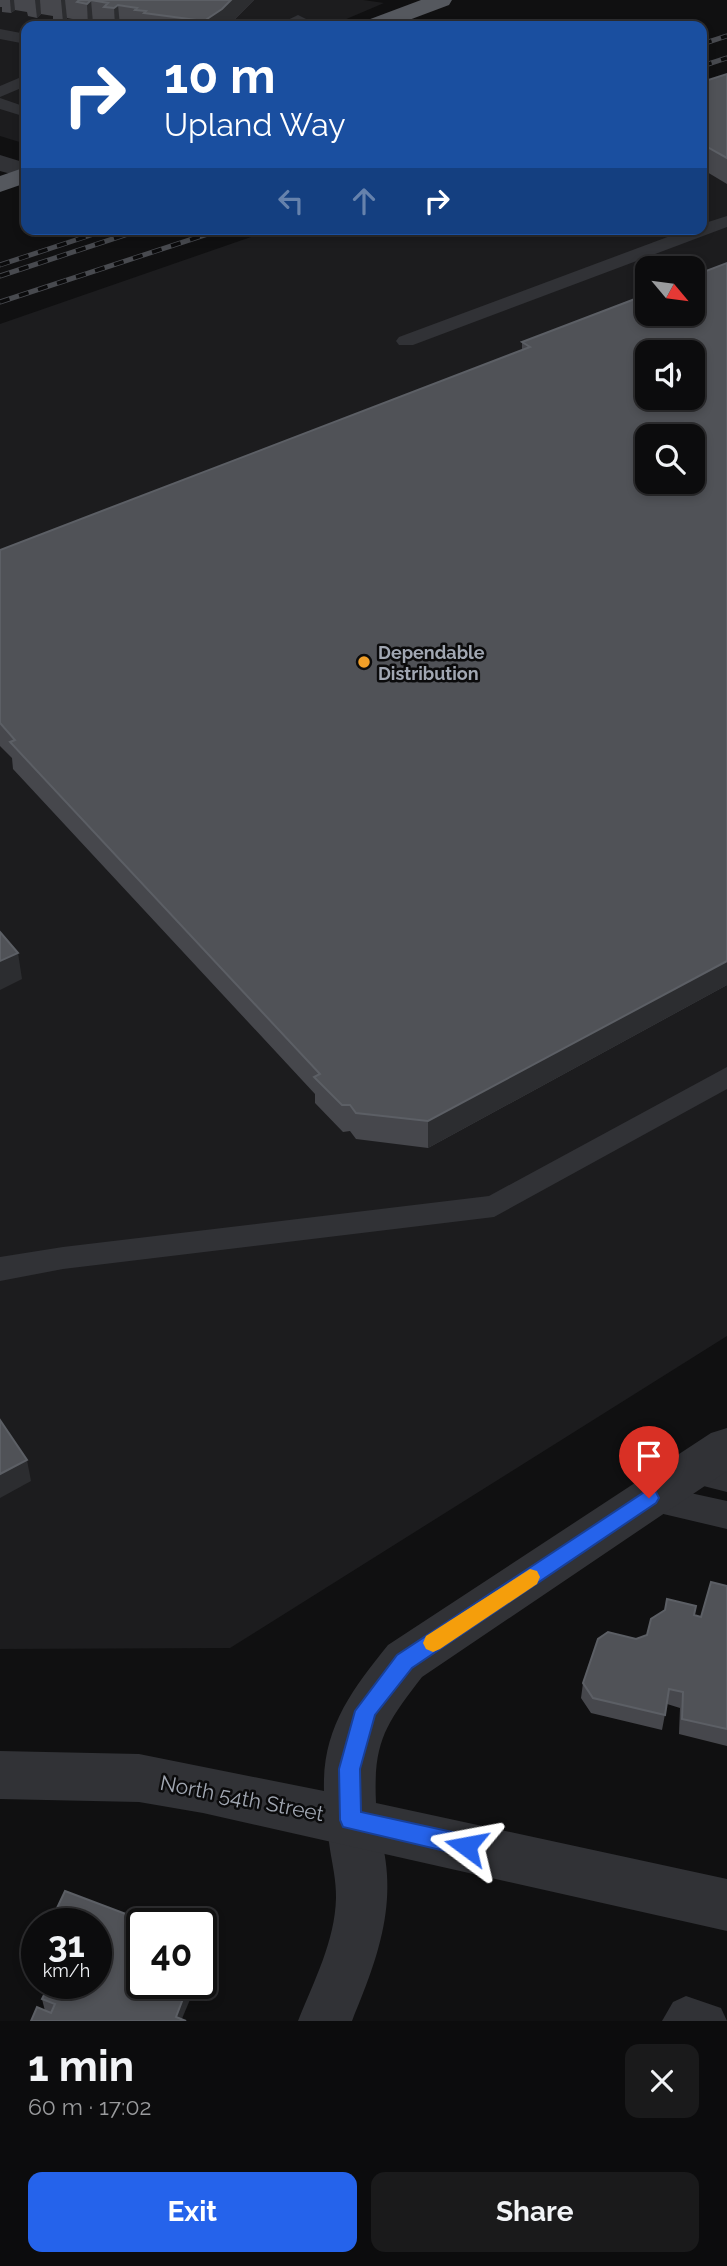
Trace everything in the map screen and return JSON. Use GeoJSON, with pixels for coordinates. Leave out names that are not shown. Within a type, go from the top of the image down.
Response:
{"type":"FeatureCollection","features":[{"type":"Feature","properties":{"kind":"highway"},"geometry":{"type":"LineString","coordinates":[[386,21],[441,0]]}},
{"type":"Feature","properties":{"kind":"highway"},"geometry":{"type":"LineString","coordinates":[[0,184],[21,175]]}},
{"type":"Feature","properties":{"kind":"street"},"geometry":{"type":"LineString","coordinates":[[0,163],[21,171]]}},
{"type":"Feature","properties":{"kind":"street"},"geometry":{"type":"LineString","coordinates":[[326,2021],[356,1942],[362,1906],[360,1865],[351,1820],[349,1769],[366,1711],[405,1661],[649,1498],[715,1465]]}},
{"type":"Feature","properties":{"kind":"street","name":"North 54th Street"},"geometry":{"type":"LineString","coordinates":[[0,1775],[139,1778],[351,1820],[727,1905]]}},
{"type":"Feature","properties":{"kind":"lane"},"geometry":{"type":"LineString","coordinates":[[0,34],[21,38]]}},
{"type":"Feature","properties":{"kind":"lane"},"geometry":{"type":"LineString","coordinates":[[0,92],[21,82]]}},
{"type":"Feature","properties":{"kind":"lane"},"geometry":{"type":"LineString","coordinates":[[0,103],[21,110]]}},
{"type":"Feature","properties":{"kind":"lane"},"geometry":{"type":"LineString","coordinates":[[707,228],[727,221]]}},
{"type":"Feature","properties":{"kind":"lane"},"geometry":{"type":"LineString","coordinates":[[405,341],[689,235]]}},
{"type":"Feature","properties":{"kind":"lane"},"geometry":{"type":"LineString","coordinates":[[0,1269],[64,1258],[494,1206],[727,1077]]}},
{"type":"Feature","properties":{"kind":"lane"},"geometry":{"type":"LineString","coordinates":[[649,1498],[727,1515]]}},
{"type":"Feature","properties":{"kind":"lane"},"geometry":{"type":"LineString","coordinates":[[681,2021],[686,2015],[708,2021]]}},
{"type":"Feature","properties":{"kind":"shaded area"},"geometry":{"type":"Polygon","coordinates":[[[0,0],[363,0],[384,3],[342,21],[21,21],[21,142],[0,136],[0,0]]]}},
{"type":"Feature","properties":{"kind":"shaded area","name":"Dependable Distribution"},"geometry":{"type":"Polygon","coordinates":[[[727,79],[727,1336],[230,1648],[0,1649],[0,324],[257,235],[707,235],[707,85],[727,79]]]}},
{"type":"Feature","properties":{"kind":"building"},"geometry":{"type":"Polygon","coordinates":[[[91,0],[87,4],[77,2],[91,0]]]}},
{"type":"Feature","properties":{"kind":"building"},"geometry":{"type":"Polygon","coordinates":[[[91,0],[231,0],[204,21],[144,13],[146,11],[118,5],[114,8],[104,7],[108,3],[91,0]]]}},
{"type":"Feature","properties":{"kind":"building"},"geometry":{"type":"Polygon","coordinates":[[[727,74],[727,158],[707,147],[707,80],[727,74]]]}},
{"type":"Feature","properties":{"kind":"building","name":"Dependable Distribution"},"geometry":{"type":"Polygon","coordinates":[[[727,263],[727,961],[428,1121],[356,1113],[350,1105],[342,1105],[314,1077],[320,1074],[10,742],[15,740],[0,723],[0,550],[530,347],[522,342],[635,299],[635,326],[705,326],[705,271],[727,263]]]}},
{"type":"Feature","properties":{"kind":"building"},"geometry":{"type":"Polygon","coordinates":[[[0,932],[18,953],[0,961],[0,932]]]}},
{"type":"Feature","properties":{"kind":"building"},"geometry":{"type":"Polygon","coordinates":[[[0,1420],[27,1460],[0,1474],[0,1420]]]}},
{"type":"Feature","properties":{"kind":"building"},"geometry":{"type":"Polygon","coordinates":[[[711,1582],[727,1586],[727,1729],[682,1719],[683,1692],[669,1689],[665,1715],[593,1698],[583,1683],[598,1639],[608,1632],[636,1639],[647,1635],[651,1619],[665,1610],[667,1599],[696,1606],[694,1615],[701,1617],[711,1582]]]}},
{"type":"Feature","properties":{"kind":"building"},"geometry":{"type":"Polygon","coordinates":[[[65,1891],[110,1908],[57,1908],[65,1891]]]}},
{"type":"Feature","properties":{"kind":"building"},"geometry":{"type":"Polygon","coordinates":[[[112,1909],[126,1914],[126,1999],[183,1999],[176,2017],[186,2021],[31,2021],[37,2007],[51,2013],[55,2004],[42,1999],[112,1999],[112,1909]]]}},
{"type":"Feature","properties":{"kind":"railway"},"geometry":{"type":"LineString","coordinates":[[707,42],[727,36]]}},
{"type":"Feature","properties":{"kind":"railway"},"geometry":{"type":"LineString","coordinates":[[707,64],[727,58]]}},
{"type":"Feature","properties":{"kind":"railway"},"geometry":{"type":"LineString","coordinates":[[0,265],[91,235]]}},
{"type":"Feature","properties":{"kind":"railway"},"geometry":{"type":"LineString","coordinates":[[0,276],[125,235]]}},
{"type":"Feature","properties":{"kind":"railway"},"geometry":{"type":"LineString","coordinates":[[0,302],[205,235]]}},
{"type":"Feature","properties":{"kind":"slow traffic"},"geometry":{"type":"LineString","coordinates":[[433,1643],[530,1577]]}},
{"type":"Feature","properties":{"kind":"place","name":"Dependable Distribution"},"geometry":{"type":"Point","coordinates":[364,662]}},
{"type":"Feature","properties":{"kind":"route"},"geometry":{"type":"LineString","coordinates":[[466,1846],[351,1820],[349,1769],[366,1711],[405,1661],[649,1498]]}}]}
